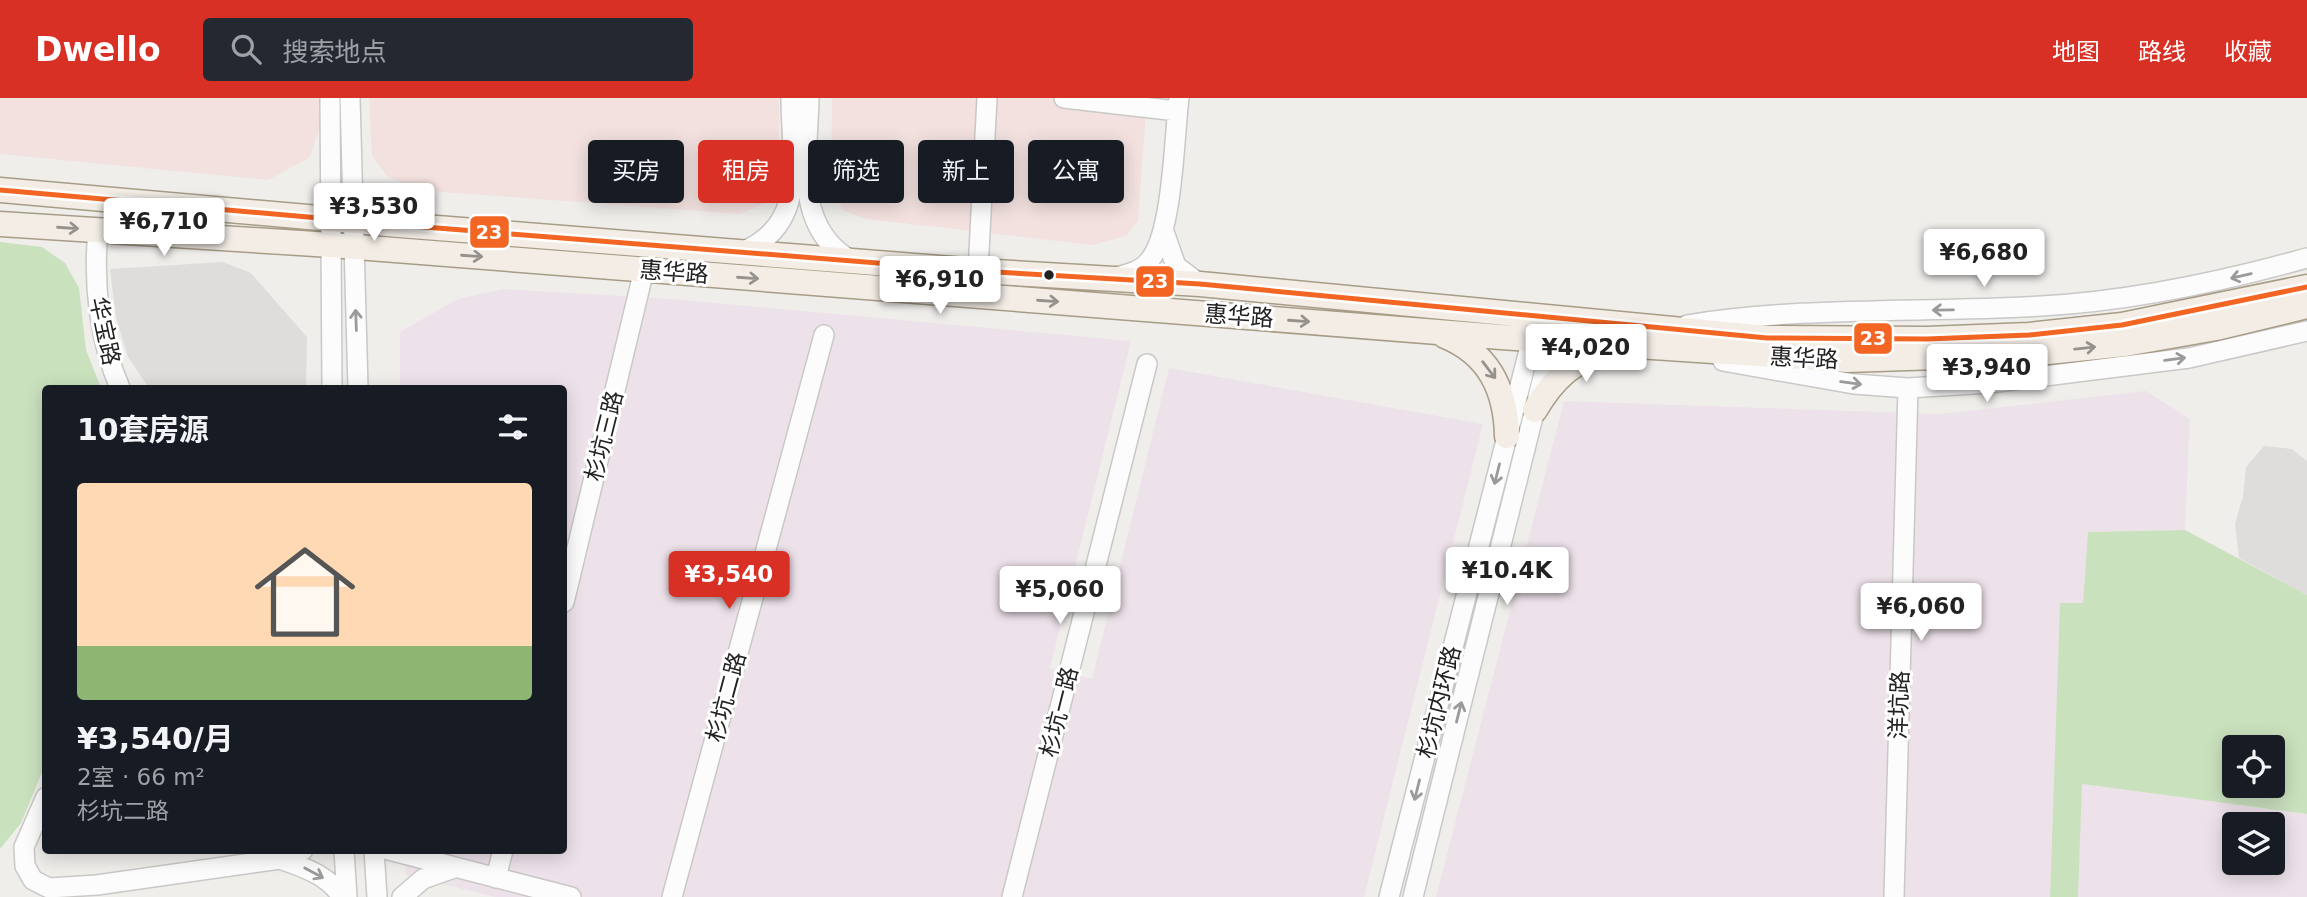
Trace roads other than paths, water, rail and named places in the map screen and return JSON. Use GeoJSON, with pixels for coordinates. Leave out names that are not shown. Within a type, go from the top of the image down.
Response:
{"type":"FeatureCollection","features":[{"type":"Feature","properties":{"kind":"main road","name":"惠华路"},"geometry":{"type":"LineString","coordinates":[[0,190],[342,220],[847,258],[978,271],[1200,284],[1546,317],[1665,339],[1847,360],[2029,354],[2125,344],[2213,319],[2307,287]]}},
{"type":"Feature","properties":{"kind":"main road","name":"惠华路"},"geometry":{"type":"LineString","coordinates":[[0,224],[343,246],[1627,346],[1665,339]]}},
{"type":"Feature","properties":{"kind":"main road","name":"惠华路"},"geometry":{"type":"LineString","coordinates":[[2213,319],[2307,306]]}},
{"type":"Feature","properties":{"kind":"main road"},"geometry":{"type":"LineString","coordinates":[[1434,332],[1458,342],[1493,373],[1502,392],[1507,436]]}},
{"type":"Feature","properties":{"kind":"main road"},"geometry":{"type":"LineString","coordinates":[[1535,410],[1554,382],[1579,361],[1627,346]]}},
{"type":"Feature","properties":{"kind":"street"},"geometry":{"type":"LineString","coordinates":[[330,98],[358,385]]}},
{"type":"Feature","properties":{"kind":"street"},"geometry":{"type":"LineString","coordinates":[[342,220],[350,98]]}},
{"type":"Feature","properties":{"kind":"street"},"geometry":{"type":"LineString","coordinates":[[744,251],[765,242],[788,211],[791,195],[791,98]]}},
{"type":"Feature","properties":{"kind":"street"},"geometry":{"type":"LineString","coordinates":[[809,98],[808,195],[811,215],[831,247],[847,258]]}},
{"type":"Feature","properties":{"kind":"street"},"geometry":{"type":"LineString","coordinates":[[978,271],[987,98]]}},
{"type":"Feature","properties":{"kind":"street"},"geometry":{"type":"LineString","coordinates":[[1064,98],[1178,104],[1164,232],[1148,263],[1133,273],[1114,278]]}},
{"type":"Feature","properties":{"kind":"street","name":"华宝路"},"geometry":{"type":"LineString","coordinates":[[98,230],[94,271],[104,334],[119,385]]}},
{"type":"Feature","properties":{"kind":"street"},"geometry":{"type":"LineString","coordinates":[[1164,232],[1176,266],[1200,284]]}},
{"type":"Feature","properties":{"kind":"street"},"geometry":{"type":"LineString","coordinates":[[332,385],[343,246]]}},
{"type":"Feature","properties":{"kind":"street"},"geometry":{"type":"LineString","coordinates":[[1665,339],[1717,320],[2086,302],[2239,277],[2307,258]]}},
{"type":"Feature","properties":{"kind":"street","name":"杉坑三路"},"geometry":{"type":"LineString","coordinates":[[567,590],[644,270]]}},
{"type":"Feature","properties":{"kind":"street","name":"杉坑内环路"},"geometry":{"type":"LineString","coordinates":[[1413,897],[1535,410],[1546,317]]}},
{"type":"Feature","properties":{"kind":"street"},"geometry":{"type":"LineString","coordinates":[[1665,339],[1807,377],[1908,388],[1989,383],[2189,358],[2307,331]]}},
{"type":"Feature","properties":{"kind":"street","name":"杉坑二路"},"geometry":{"type":"LineString","coordinates":[[672,897],[824,335]]}},
{"type":"Feature","properties":{"kind":"street","name":"杉坑内环路"},"geometry":{"type":"LineString","coordinates":[[1389,897],[1507,436],[1542,340]]}},
{"type":"Feature","properties":{"kind":"street","name":"杉坑一路"},"geometry":{"type":"LineString","coordinates":[[1012,897],[1147,364]]}},
{"type":"Feature","properties":{"kind":"street","name":"洋坑路"},"geometry":{"type":"LineString","coordinates":[[1894,897],[1908,388]]}},
{"type":"Feature","properties":{"kind":"street"},"geometry":{"type":"LineString","coordinates":[[42,806],[24,847],[25,866],[33,880],[49,888],[97,885],[279,859],[292,854]]}},
{"type":"Feature","properties":{"kind":"street"},"geometry":{"type":"LineString","coordinates":[[344,854],[345,897]]}},
{"type":"Feature","properties":{"kind":"street"},"geometry":{"type":"LineString","coordinates":[[374,854],[377,897]]}},
{"type":"Feature","properties":{"kind":"street"},"geometry":{"type":"LineString","coordinates":[[405,854],[571,897]]}},
{"type":"Feature","properties":{"kind":"street"},"geometry":{"type":"LineString","coordinates":[[496,878],[502,854]]}},
{"type":"Feature","properties":{"kind":"street"},"geometry":{"type":"LineString","coordinates":[[279,859],[323,877],[345,897]]}},
{"type":"Feature","properties":{"kind":"street"},"geometry":{"type":"LineString","coordinates":[[402,897],[423,879],[455,867]]}}]}
